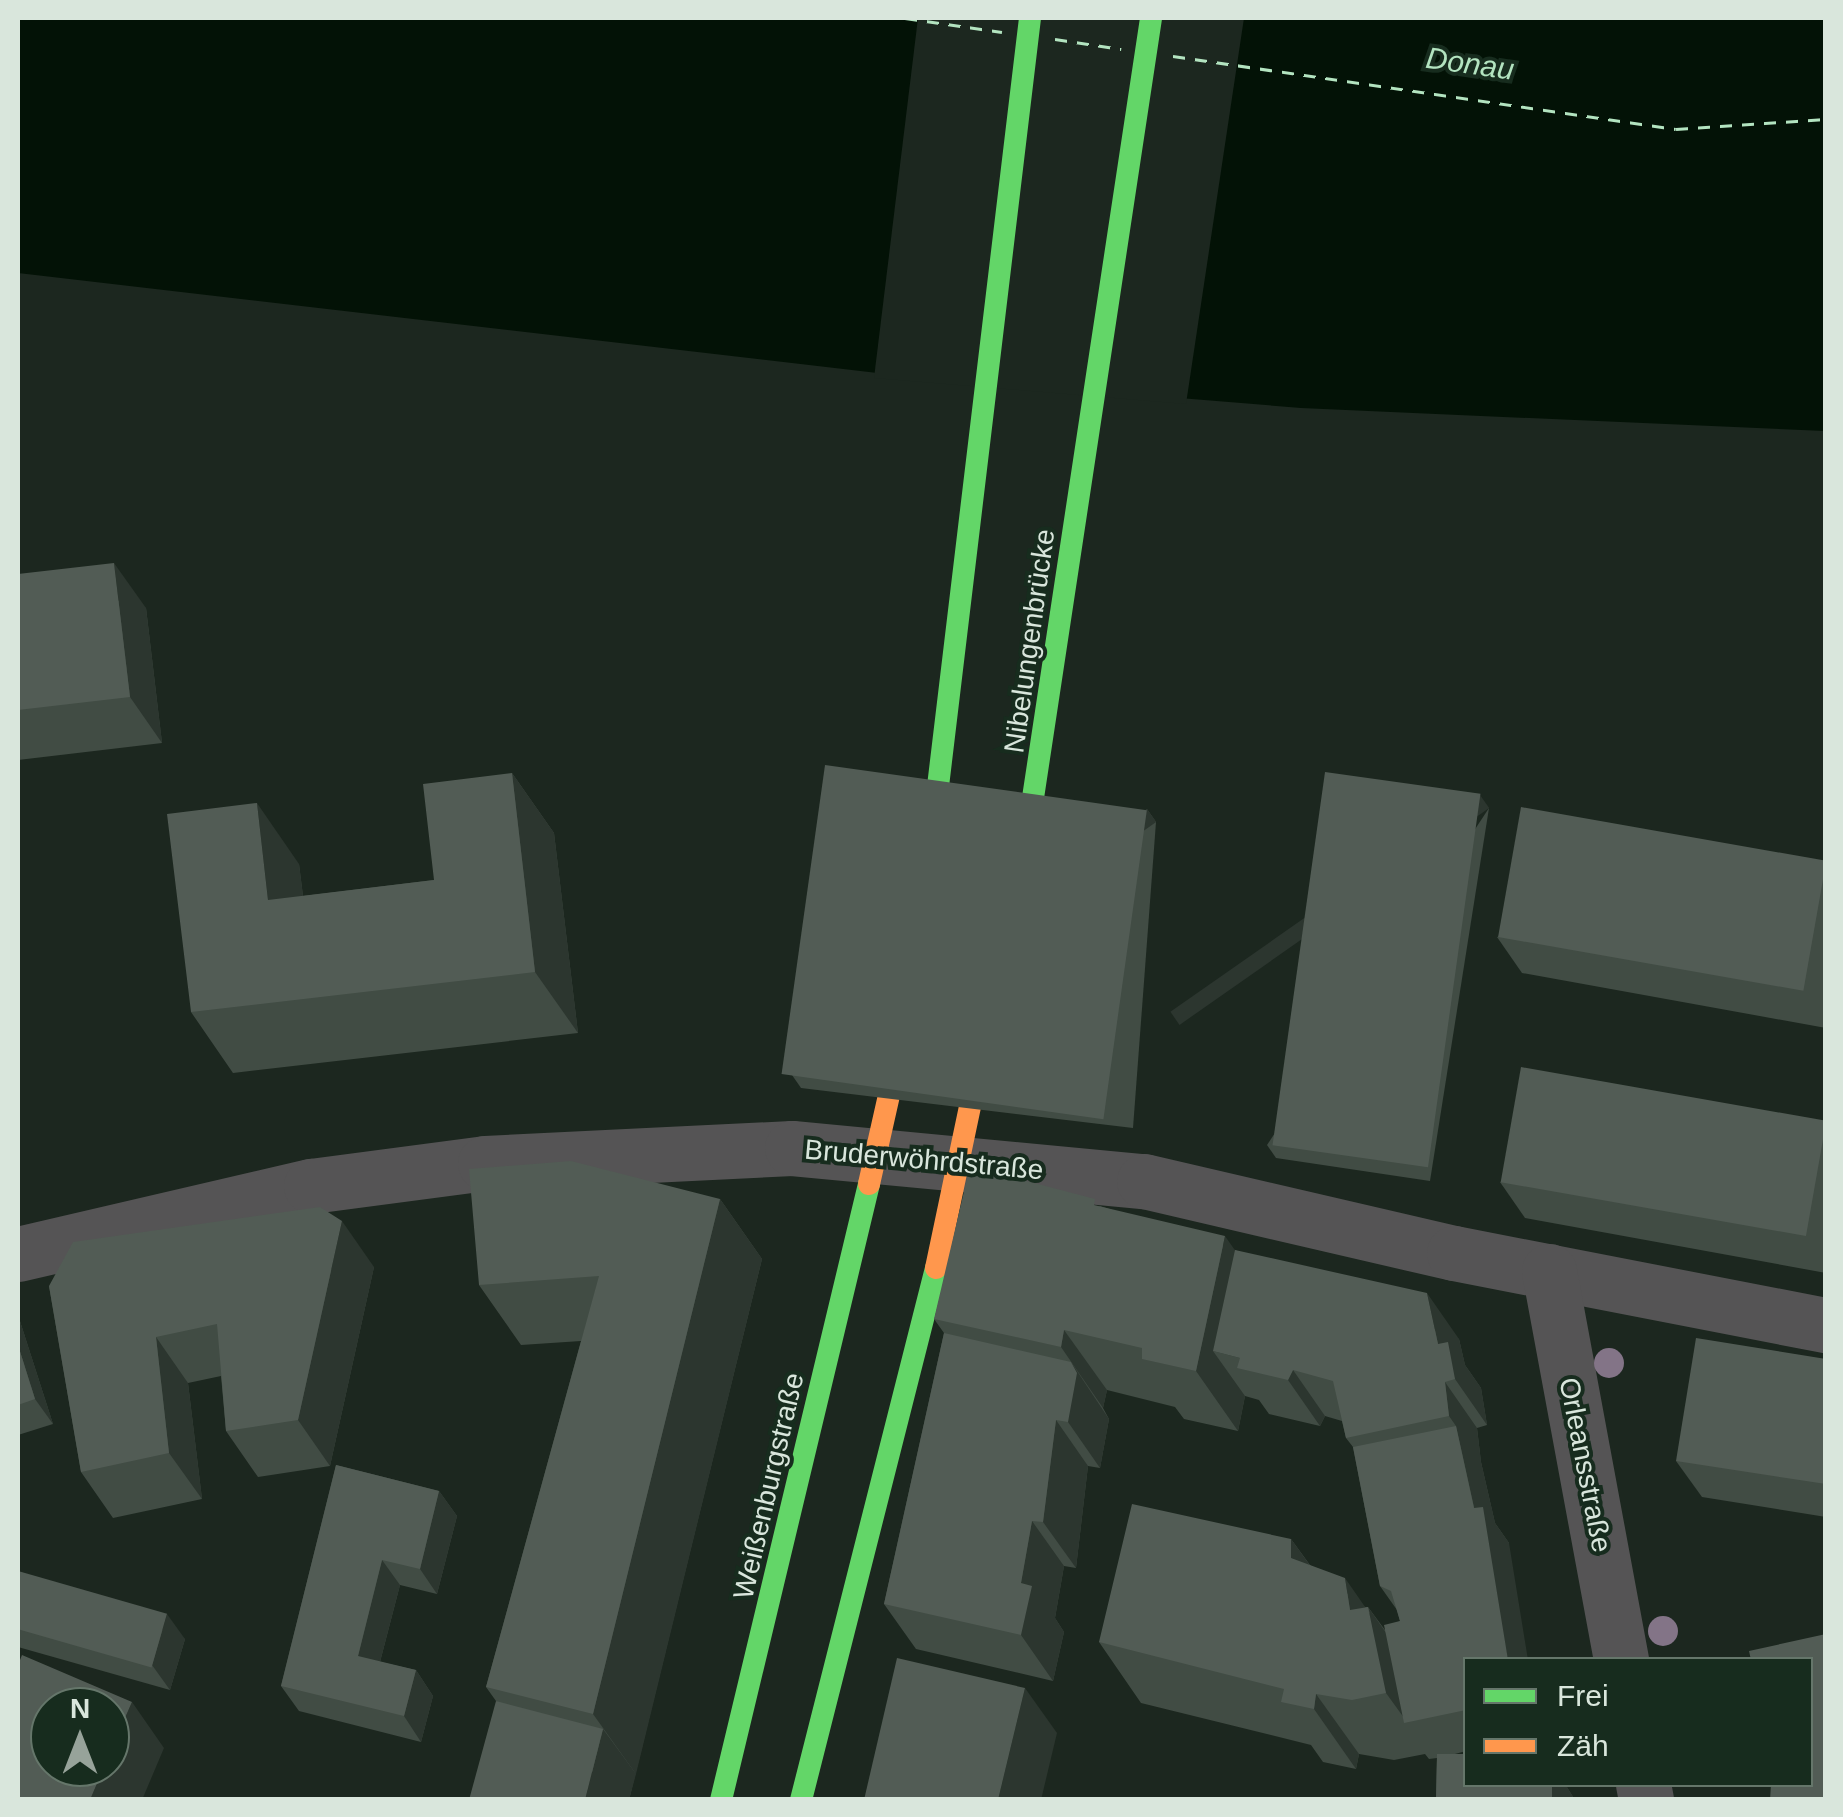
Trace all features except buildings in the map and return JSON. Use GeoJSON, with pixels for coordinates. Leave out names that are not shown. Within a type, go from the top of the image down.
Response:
{"type":"FeatureCollection","features":[{"type":"Feature","properties":{"kind":"main road"},"geometry":{"type":"LineString","coordinates":[[925,886],[1030,18]]}},
{"type":"Feature","properties":{"kind":"main road","name":"Nibelungenbrücke"},"geometry":{"type":"LineString","coordinates":[[1022,862],[1151,18]]}},
{"type":"Feature","properties":{"kind":"main road"},"geometry":{"type":"LineString","coordinates":[[802,1800],[936,1268],[990,1010]]}},
{"type":"Feature","properties":{"kind":"main road","name":"Weißenburgstraße"},"geometry":{"type":"LineString","coordinates":[[721,1800],[869,1184],[904,1022]]}},
{"type":"Feature","properties":{"kind":"street","name":"Bruderwöhrdstraße"},"geometry":{"type":"LineString","coordinates":[[18,1254],[311,1186],[484,1163],[718,1148],[1144,1181],[1549,1272],[1826,1326]]}},
{"type":"Feature","properties":{"kind":"street","name":"Orleansstraße"},"geometry":{"type":"LineString","coordinates":[[1549,1272],[1621,1657]]}},
{"type":"Feature","properties":{"kind":"water","name":"Donau"},"geometry":{"type":"Polygon","coordinates":[[[18,18],[1825,18],[1825,431],[1301,408],[886,374],[18,273],[18,18]]]}},
{"type":"Feature","properties":{"kind":"pier"},"geometry":{"type":"Polygon","coordinates":[[[918,18],[1244,18],[1186,404],[874,378],[918,18]]]}},
{"type":"Feature","properties":{"kind":"ferry route"},"geometry":{"type":"LineString","coordinates":[[905,18],[1002,32]]}},
{"type":"Feature","properties":{"kind":"ferry route"},"geometry":{"type":"LineString","coordinates":[[1055,39],[1121,49]]}},
{"type":"Feature","properties":{"kind":"ferry route"},"geometry":{"type":"LineString","coordinates":[[1173,56],[1676,129],[1826,119]]}},
{"type":"Feature","properties":{"kind":"traffic: fast"},"geometry":{"type":"LineString","coordinates":[[930,853],[1030,18]]}},
{"type":"Feature","properties":{"kind":"traffic: fast"},"geometry":{"type":"LineString","coordinates":[[1026,844],[1151,18]]}},
{"type":"Feature","properties":{"kind":"traffic: fast"},"geometry":{"type":"LineString","coordinates":[[721,1800],[869,1184]]}},
{"type":"Feature","properties":{"kind":"traffic: fast"},"geometry":{"type":"LineString","coordinates":[[801,1800],[936,1268]]}},
{"type":"Feature","properties":{"kind":"traffic: slow"},"geometry":{"type":"LineString","coordinates":[[936,1268],[985,1036]]}},
{"type":"Feature","properties":{"kind":"traffic: slow"},"geometry":{"type":"LineString","coordinates":[[869,1184],[901,1042]]}}]}
